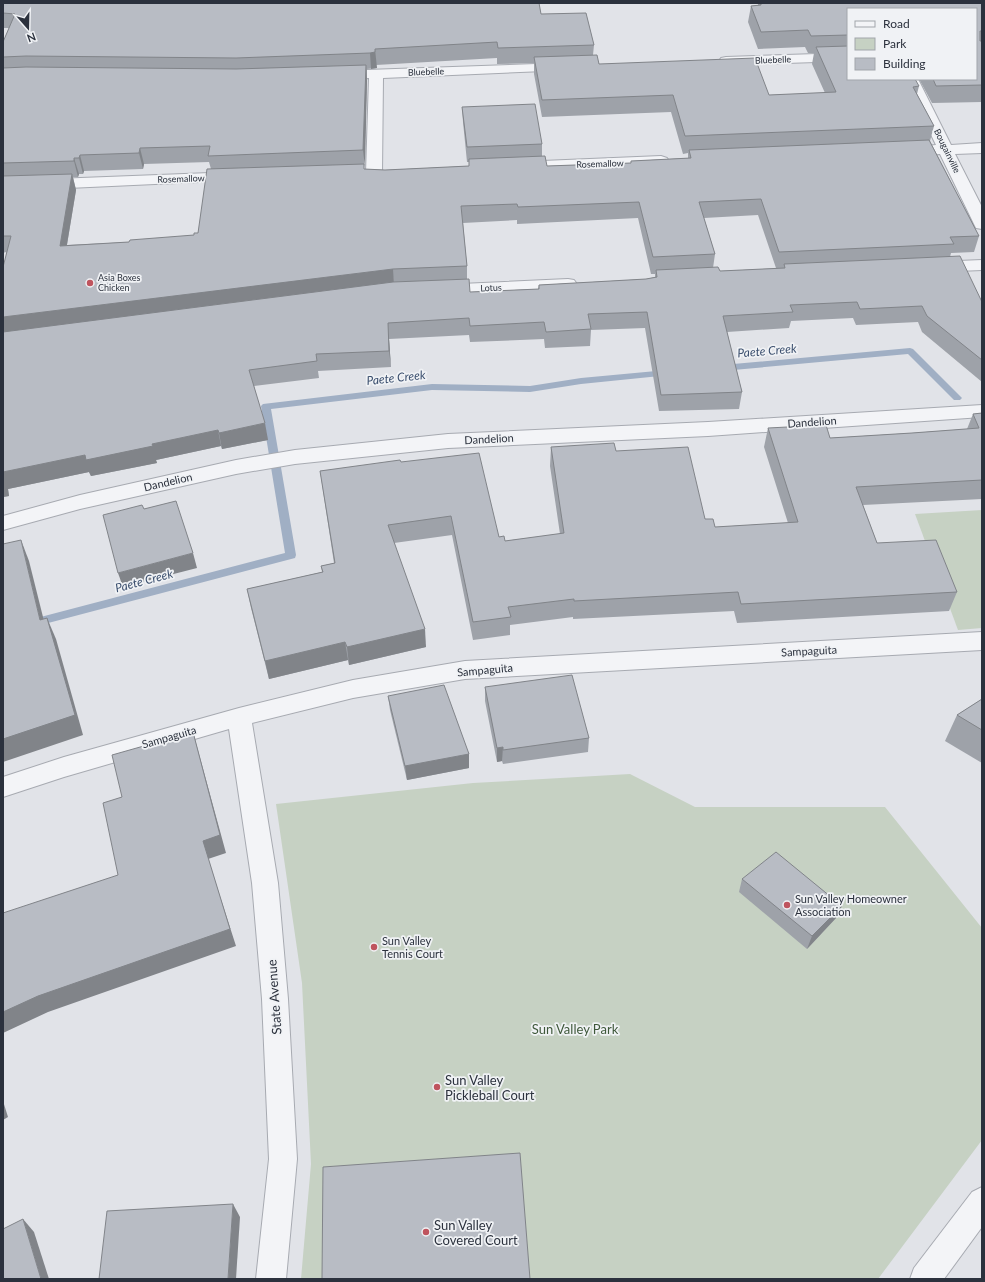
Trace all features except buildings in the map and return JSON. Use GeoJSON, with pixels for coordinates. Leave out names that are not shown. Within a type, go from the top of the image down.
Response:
{"type":"FeatureCollection","features":[{"type":"Feature","properties":{"kind":"street","name":"Bluebelle"},"geometry":{"type":"LineString","coordinates":[[714,62],[847,57]]}},
{"type":"Feature","properties":{"kind":"street","name":"Bluebelle"},"geometry":{"type":"LineString","coordinates":[[322,75],[581,66]]}},
{"type":"Feature","properties":{"kind":"street"},"geometry":{"type":"LineString","coordinates":[[359,173],[382,172],[376,74]]}},
{"type":"Feature","properties":{"kind":"street","name":"Bougainville"},"geometry":{"type":"LineString","coordinates":[[911,80],[982,224]]}},
{"type":"Feature","properties":{"kind":"street"},"geometry":{"type":"LineString","coordinates":[[891,152],[982,148]]}},
{"type":"Feature","properties":{"kind":"street","name":"Rosemallow"},"geometry":{"type":"LineString","coordinates":[[529,167],[679,161]]}},
{"type":"Feature","properties":{"kind":"street","name":"Rosemallow"},"geometry":{"type":"LineString","coordinates":[[3,186],[248,177]]}},
{"type":"Feature","properties":{"kind":"street"},"geometry":{"type":"LineString","coordinates":[[918,268],[982,265]]}},
{"type":"Feature","properties":{"kind":"street","name":"Lotus"},"geometry":{"type":"LineString","coordinates":[[426,291],[584,283]]}},
{"type":"Feature","properties":{"kind":"street","name":"Dandelion"},"geometry":{"type":"LineString","coordinates":[[3,523],[80,502],[236,467],[295,457],[448,441],[708,429],[982,411]]}},
{"type":"Feature","properties":{"kind":"street","name":"Sampaguita"},"geometry":{"type":"LineString","coordinates":[[3,787],[64,767],[239,716],[353,689],[465,670],[982,641]]}},
{"type":"Feature","properties":{"kind":"street","name":"State Avenue"},"geometry":{"type":"LineString","coordinates":[[239,716],[264,883],[275,999],[283,1159],[271,1279]]}},
{"type":"Feature","properties":{"kind":"street"},"geometry":{"type":"LineString","coordinates":[[925,1279],[982,1202]]}},
{"type":"Feature","properties":{"kind":"green space"},"geometry":{"type":"Polygon","coordinates":[[[982,510],[982,628],[958,630],[915,514],[982,510]]]}},
{"type":"Feature","properties":{"kind":"green space","name":"Sun Valley Park"},"geometry":{"type":"Polygon","coordinates":[[[630,774],[695,807],[885,807],[982,928],[982,1140],[878,1279],[301,1279],[311,1164],[302,983],[276,804],[473,783],[630,774]]]}},
{"type":"Feature","properties":{"kind":"waterway","name":"Paete Creek"},"geometry":{"type":"LineString","coordinates":[[722,368],[910,351],[957,398]]}},
{"type":"Feature","properties":{"kind":"waterway","name":"Paete Creek"},"geometry":{"type":"LineString","coordinates":[[33,623],[291,555],[266,406],[432,387],[530,389],[581,381],[667,373]]}},
{"type":"Feature","properties":{"kind":"place","name":"Asia Boxes Chicken"},"geometry":{"type":"Point","coordinates":[90,283]}},
{"type":"Feature","properties":{"kind":"place","name":"Sun Valley Homeowner Association"},"geometry":{"type":"Point","coordinates":[787,905]}},
{"type":"Feature","properties":{"kind":"place","name":"Sun Valley Tennis Court"},"geometry":{"type":"Point","coordinates":[374,947]}},
{"type":"Feature","properties":{"kind":"place","name":"Sun Valley Pickleball Court"},"geometry":{"type":"Point","coordinates":[437,1087]}},
{"type":"Feature","properties":{"kind":"place","name":"Sun Valley Covered Court"},"geometry":{"type":"Point","coordinates":[426,1232]}}]}
